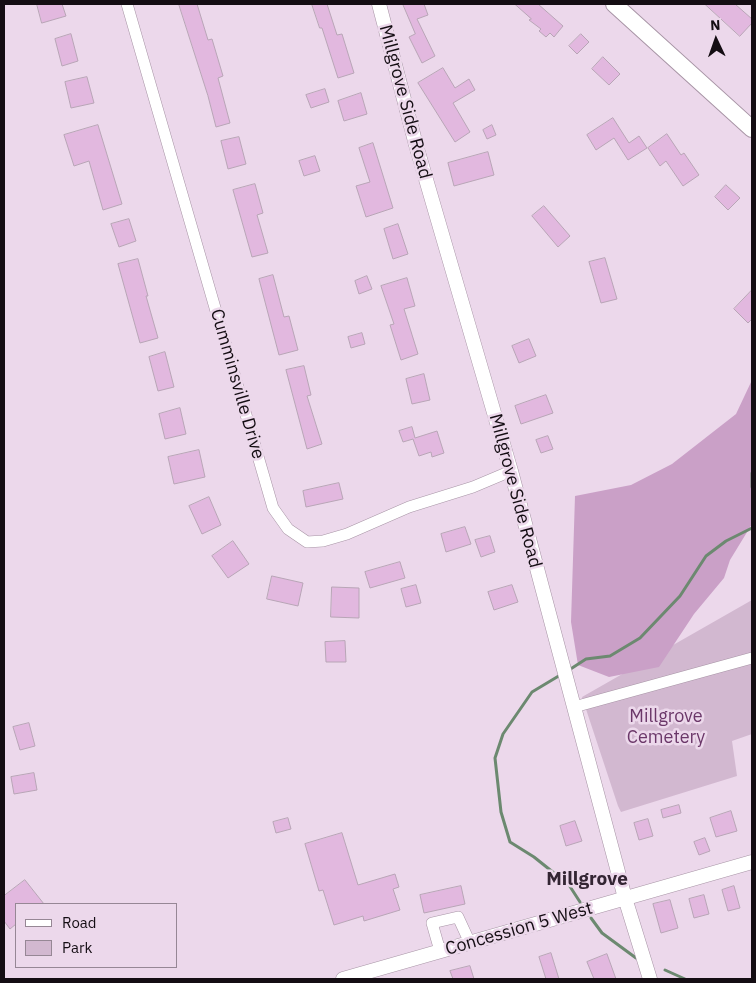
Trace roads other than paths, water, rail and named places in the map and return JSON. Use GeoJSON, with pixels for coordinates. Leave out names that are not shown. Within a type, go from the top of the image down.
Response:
{"type":"FeatureCollection","features":[{"type":"Feature","properties":{"kind":"highway"},"geometry":{"type":"LineString","coordinates":[[614,4],[752,129]]}},
{"type":"Feature","properties":{"kind":"main road","name":"Millgrove Side Road"},"geometry":{"type":"LineString","coordinates":[[379,4],[416,146],[511,471],[625,898],[650,979]]}},
{"type":"Feature","properties":{"kind":"main road","name":"Concession 5 West"},"geometry":{"type":"LineString","coordinates":[[342,979],[752,862]]}},
{"type":"Feature","properties":{"kind":"street","name":"Cumminsville Drive"},"geometry":{"type":"LineString","coordinates":[[127,4],[273,508],[288,529],[307,542],[324,541],[347,534],[409,507],[473,487],[511,471]]}},
{"type":"Feature","properties":{"kind":"street"},"geometry":{"type":"LineString","coordinates":[[574,707],[752,658]]}},
{"type":"Feature","properties":{"kind":"street"},"geometry":{"type":"LineString","coordinates":[[440,951],[432,923],[458,917],[470,943]]}},
{"type":"Feature","properties":{"kind":"waterway"},"geometry":{"type":"LineString","coordinates":[[752,473],[752,487]]}},
{"type":"Feature","properties":{"kind":"waterway"},"geometry":{"type":"LineString","coordinates":[[569,670],[586,659],[610,656],[640,638],[680,596],[706,556],[726,541],[752,528]]}},
{"type":"Feature","properties":{"kind":"waterway"},"geometry":{"type":"LineString","coordinates":[[562,674],[532,692],[503,734],[495,758],[501,812],[510,842],[534,857],[569,885],[580,902]]}},
{"type":"Feature","properties":{"kind":"waterway"},"geometry":{"type":"LineString","coordinates":[[591,918],[602,933],[636,958]]}},
{"type":"Feature","properties":{"kind":"waterway"},"geometry":{"type":"LineString","coordinates":[[665,970],[685,979]]}},
{"type":"Feature","properties":{"kind":"district","name":"Millgrove"},"geometry":{"type":"Point","coordinates":[587,880]}},
{"type":"Feature","properties":{"kind":"park label","name":"Millgrove Cemetery"},"geometry":{"type":"Point","coordinates":[666,728]}}]}
